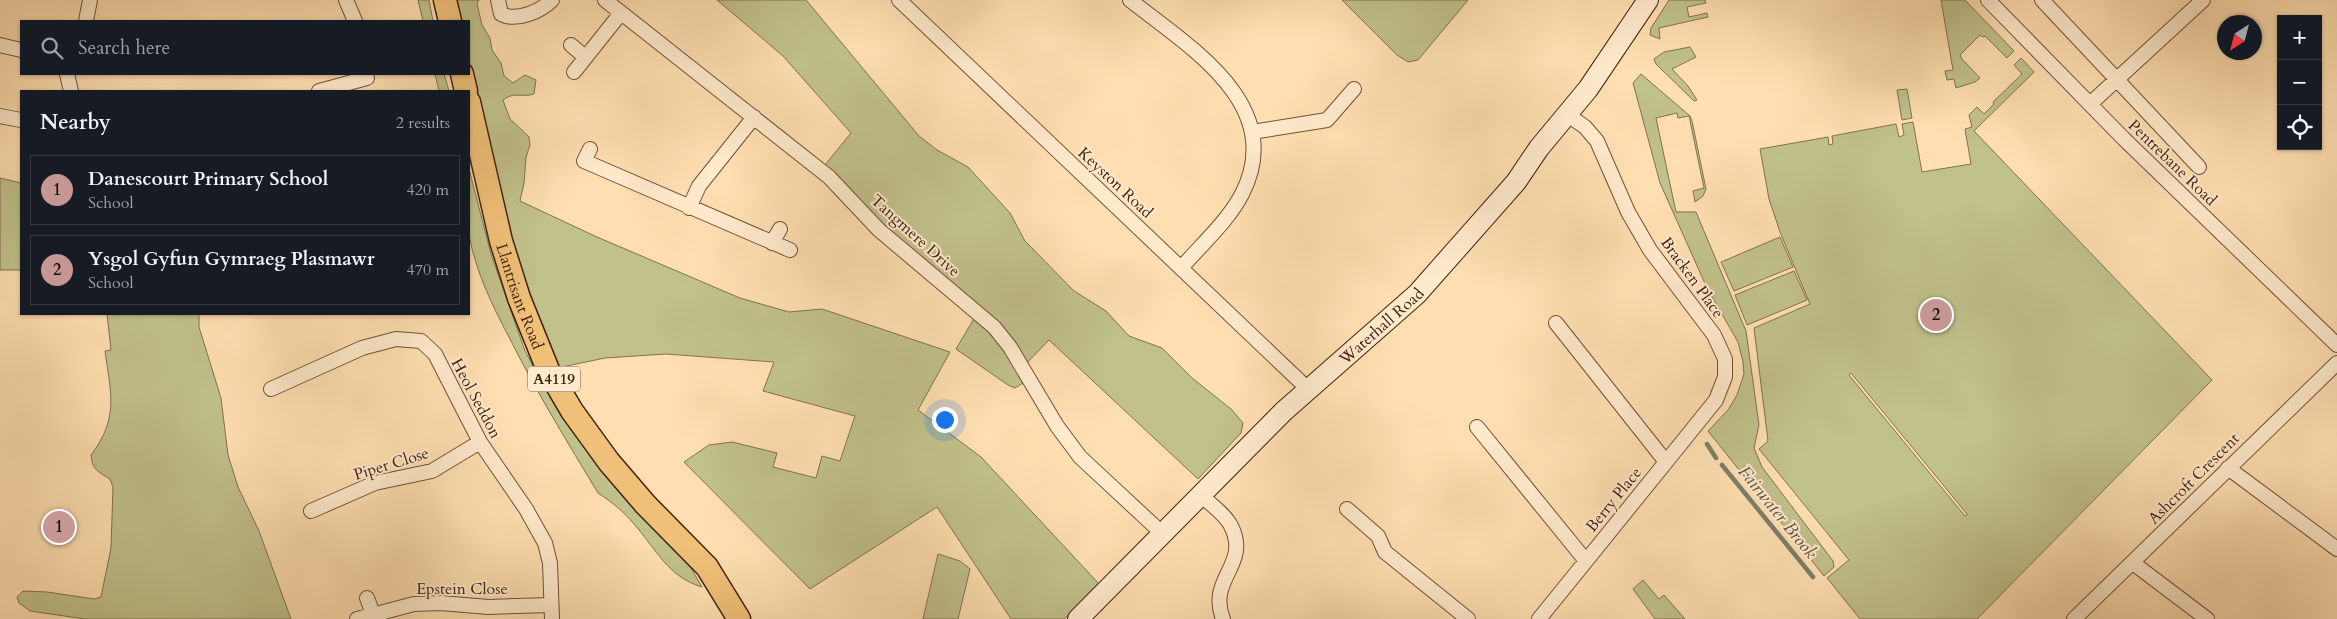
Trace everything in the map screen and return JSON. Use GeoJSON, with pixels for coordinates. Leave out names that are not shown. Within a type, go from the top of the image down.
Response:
{"type":"FeatureCollection","features":[{"type":"Feature","properties":{"kind":"main road"},"geometry":{"type":"LineString","coordinates":[[446,0],[450,20]]}},
{"type":"Feature","properties":{"kind":"main road"},"geometry":{"type":"LineString","coordinates":[[462,75],[466,90]]}},
{"type":"Feature","properties":{"kind":"main road","name":"Llantrisant Road"},"geometry":{"type":"LineString","coordinates":[[470,106],[501,241],[519,298],[548,370],[572,411],[609,462],[645,504],[707,566],[736,615]]}},
{"type":"Feature","properties":{"kind":"street"},"geometry":{"type":"LineString","coordinates":[[86,20],[90,0]]}},
{"type":"Feature","properties":{"kind":"street"},"geometry":{"type":"LineString","coordinates":[[346,0],[355,20]]}},
{"type":"Feature","properties":{"kind":"street"},"geometry":{"type":"LineString","coordinates":[[498,0],[501,14],[508,17],[540,11],[552,0]]}},
{"type":"Feature","properties":{"kind":"street","name":"Tangmere Drive"},"geometry":{"type":"LineString","coordinates":[[605,0],[829,177],[879,230],[994,327],[1010,347],[1053,420],[1080,457],[1164,535]]}},
{"type":"Feature","properties":{"kind":"street","name":"Keyston Road"},"geometry":{"type":"LineString","coordinates":[[899,0],[1182,267],[1308,389]]}},
{"type":"Feature","properties":{"kind":"street"},"geometry":{"type":"LineString","coordinates":[[1130,0],[1218,71],[1237,94],[1252,132],[1250,172],[1242,194],[1228,214],[1182,267]]}},
{"type":"Feature","properties":{"kind":"street","name":"Waterhall Road"},"geometry":{"type":"LineString","coordinates":[[1078,619],[1164,535],[1252,442],[1308,389],[1417,294],[1516,182],[1539,148],[1568,115],[1648,0]]}},
{"type":"Feature","properties":{"kind":"street","name":"Pentrebane Road"},"geometry":{"type":"LineString","coordinates":[[1988,0],[2090,104],[2337,345]]}},
{"type":"Feature","properties":{"kind":"street"},"geometry":{"type":"LineString","coordinates":[[2042,0],[2117,78],[2129,95],[2199,167]]}},
{"type":"Feature","properties":{"kind":"street"},"geometry":{"type":"LineString","coordinates":[[2090,104],[2203,0]]}},
{"type":"Feature","properties":{"kind":"street"},"geometry":{"type":"LineString","coordinates":[[574,72],[620,13]]}},
{"type":"Feature","properties":{"kind":"street"},"geometry":{"type":"LineString","coordinates":[[0,45],[20,50]]}},
{"type":"Feature","properties":{"kind":"street"},"geometry":{"type":"LineString","coordinates":[[571,45],[585,57]]}},
{"type":"Feature","properties":{"kind":"street"},"geometry":{"type":"LineString","coordinates":[[66,75],[71,90]]}},
{"type":"Feature","properties":{"kind":"street"},"geometry":{"type":"LineString","coordinates":[[324,90],[367,81]]}},
{"type":"Feature","properties":{"kind":"street"},"geometry":{"type":"LineString","coordinates":[[1252,132],[1327,120],[1354,89]]}},
{"type":"Feature","properties":{"kind":"street","name":"Bracken Place"},"geometry":{"type":"LineString","coordinates":[[1568,115],[1585,127],[1597,141],[1628,212],[1650,250],[1714,335],[1725,359],[1725,377],[1716,400],[1666,462]]}},
{"type":"Feature","properties":{"kind":"street"},"geometry":{"type":"LineString","coordinates":[[0,116],[20,120]]}},
{"type":"Feature","properties":{"kind":"street"},"geometry":{"type":"LineString","coordinates":[[689,208],[699,186],[754,117]]}},
{"type":"Feature","properties":{"kind":"street"},"geometry":{"type":"LineString","coordinates":[[590,149],[584,161],[689,208],[790,250]]}},
{"type":"Feature","properties":{"kind":"street"},"geometry":{"type":"LineString","coordinates":[[772,243],[780,229]]}},
{"type":"Feature","properties":{"kind":"street"},"geometry":{"type":"LineString","coordinates":[[1556,323],[1666,462]]}},
{"type":"Feature","properties":{"kind":"street","name":"Heol Seddon"},"geometry":{"type":"LineString","coordinates":[[271,388],[362,348],[396,339],[421,341],[435,354],[480,442],[526,509],[545,543],[550,563],[552,619]]}},
{"type":"Feature","properties":{"kind":"street","name":"Ashcroft Crescent"},"geometry":{"type":"LineString","coordinates":[[2074,619],[2337,363]]}},
{"type":"Feature","properties":{"kind":"street","name":"Berry Place"},"geometry":{"type":"LineString","coordinates":[[1477,427],[1586,561],[1666,462]]}},
{"type":"Feature","properties":{"kind":"street","name":"Piper Close"},"geometry":{"type":"LineString","coordinates":[[311,511],[375,483],[432,471],[480,442]]}},
{"type":"Feature","properties":{"kind":"street"},"geometry":{"type":"LineString","coordinates":[[2228,468],[2337,549]]}},
{"type":"Feature","properties":{"kind":"street"},"geometry":{"type":"LineString","coordinates":[[1201,496],[1231,526],[1237,547],[1234,564],[1221,584],[1218,606],[1223,619]]}},
{"type":"Feature","properties":{"kind":"street"},"geometry":{"type":"LineString","coordinates":[[1347,509],[1378,536],[1385,552],[1468,619]]}},
{"type":"Feature","properties":{"kind":"street"},"geometry":{"type":"LineString","coordinates":[[1539,619],[1586,561]]}},
{"type":"Feature","properties":{"kind":"street"},"geometry":{"type":"LineString","coordinates":[[2133,563],[2207,619]]}},
{"type":"Feature","properties":{"kind":"street"},"geometry":{"type":"LineString","coordinates":[[367,598],[373,614]]}},
{"type":"Feature","properties":{"kind":"street","name":"Epstein Close"},"geometry":{"type":"LineString","coordinates":[[357,619],[414,604],[441,603],[488,607],[551,605]]}},
{"type":"Feature","properties":{"kind":"green space"},"geometry":{"type":"Polygon","coordinates":[[[418,0],[429,0],[433,20],[423,20],[418,0]]]}},
{"type":"Feature","properties":{"kind":"green space"},"geometry":{"type":"Polygon","coordinates":[[[452,0],[479,0],[477,4],[482,25],[490,38],[492,50],[501,63],[504,76],[513,83],[525,75],[536,80],[534,94],[514,95],[503,100],[510,119],[529,137],[530,145],[526,157],[524,183],[520,201],[597,237],[740,298],[789,312],[822,309],[950,352],[918,410],[981,457],[1100,585],[1064,619],[1011,619],[937,507],[810,589],[684,462],[709,445],[732,442],[777,453],[773,467],[816,478],[822,456],[840,461],[855,416],[763,391],[774,362],[666,354],[605,358],[557,368],[537,318],[500,203],[470,75],[470,20],[457,20],[452,0]]]}},
{"type":"Feature","properties":{"kind":"green space"},"geometry":{"type":"Polygon","coordinates":[[[717,0],[806,0],[919,136],[937,150],[968,167],[1010,213],[1025,241],[1074,291],[1106,311],[1129,336],[1162,348],[1192,378],[1231,409],[1243,423],[1241,433],[1198,479],[1049,340],[1023,367],[1029,379],[1015,388],[956,349],[978,312],[821,170],[851,133],[783,56],[717,0]]]}},
{"type":"Feature","properties":{"kind":"green space"},"geometry":{"type":"Polygon","coordinates":[[[1342,0],[1468,0],[1418,60],[1408,62],[1397,55],[1342,0]]]}},
{"type":"Feature","properties":{"kind":"green space"},"geometry":{"type":"Polygon","coordinates":[[[1669,0],[1705,0],[1706,3],[1687,7],[1689,17],[1707,13],[1708,17],[1659,28],[1660,39],[1650,35],[1651,28],[1669,0]]]}},
{"type":"Feature","properties":{"kind":"green space"},"geometry":{"type":"Polygon","coordinates":[[[1941,0],[1965,0],[2014,51],[2007,58],[1985,36],[1980,35],[1960,55],[1980,78],[1975,82],[1956,88],[1954,79],[1947,80],[1945,71],[1953,70],[1941,0]]]}},
{"type":"Feature","properties":{"kind":"green space"},"geometry":{"type":"Polygon","coordinates":[[[1690,47],[1696,57],[1672,69],[1688,86],[1697,100],[1694,101],[1656,64],[1654,59],[1664,52],[1690,47]]]}},
{"type":"Feature","properties":{"kind":"green space"},"geometry":{"type":"Polygon","coordinates":[[[2021,58],[2034,72],[1974,131],[2212,380],[1977,619],[1860,619],[1827,578],[1849,560],[1759,449],[1768,441],[1754,328],[1810,304],[1780,232],[1769,199],[1760,149],[1828,137],[1829,145],[1833,144],[1832,136],[1896,124],[1899,137],[1904,135],[1902,124],[1913,122],[1922,172],[1971,164],[1965,129],[1972,127],[1969,115],[1977,107],[1984,114],[1994,104],[1993,102],[2022,74],[2014,65],[2021,58]],[[1851,373],[1849,375],[1965,516],[1967,514],[1851,373]]]}},
{"type":"Feature","properties":{"kind":"green space"},"geometry":{"type":"Polygon","coordinates":[[[1641,74],[1690,116],[1692,121],[1706,189],[1703,196],[1695,202],[1693,191],[1704,188],[1689,116],[1678,118],[1677,113],[1656,118],[1676,212],[1696,212],[1746,331],[1759,425],[1754,448],[1762,467],[1833,561],[1834,567],[1824,576],[1708,431],[1728,410],[1737,395],[1744,374],[1743,362],[1738,342],[1707,288],[1660,183],[1633,83],[1641,74]]]}},
{"type":"Feature","properties":{"kind":"green space"},"geometry":{"type":"Polygon","coordinates":[[[435,75],[444,75],[449,90],[439,90],[435,75]]]}},
{"type":"Feature","properties":{"kind":"green space"},"geometry":{"type":"Polygon","coordinates":[[[1907,89],[1912,118],[1902,120],[1897,90],[1907,89]]]}},
{"type":"Feature","properties":{"kind":"green space"},"geometry":{"type":"Polygon","coordinates":[[[470,173],[491,254],[525,351],[554,404],[601,470],[688,563],[702,587],[690,582],[671,569],[626,515],[598,493],[531,380],[504,328],[481,276],[470,240],[470,173]]]}},
{"type":"Feature","properties":{"kind":"green space"},"geometry":{"type":"Polygon","coordinates":[[[0,178],[20,183],[20,270],[0,270],[0,178]]]}},
{"type":"Feature","properties":{"kind":"green space"},"geometry":{"type":"Polygon","coordinates":[[[1780,237],[1793,267],[1734,291],[1721,262],[1780,237]]]}},
{"type":"Feature","properties":{"kind":"green space"},"geometry":{"type":"Polygon","coordinates":[[[1794,271],[1807,300],[1747,325],[1735,295],[1794,271]]]}},
{"type":"Feature","properties":{"kind":"green space"},"geometry":{"type":"Polygon","coordinates":[[[107,315],[199,315],[199,327],[221,398],[228,455],[238,487],[259,531],[291,619],[85,619],[30,611],[19,603],[17,597],[23,591],[47,592],[94,599],[101,597],[111,548],[113,487],[110,479],[94,467],[91,455],[100,442],[109,417],[111,393],[105,351],[111,350],[107,315]]]}},
{"type":"Feature","properties":{"kind":"green space"},"geometry":{"type":"Polygon","coordinates":[[[938,554],[960,561],[970,569],[958,619],[923,619],[938,554]]]}},
{"type":"Feature","properties":{"kind":"green space"},"geometry":{"type":"Polygon","coordinates":[[[1643,580],[1659,599],[1664,595],[1685,619],[1655,619],[1633,589],[1643,580]]]}},
{"type":"Feature","properties":{"kind":"waterway","name":"Fairwater Brook"},"geometry":{"type":"LineString","coordinates":[[1707,444],[1716,458]]}},
{"type":"Feature","properties":{"kind":"waterway","name":"Fairwater Brook"},"geometry":{"type":"LineString","coordinates":[[1722,465],[1813,577]]}},
{"type":"Feature","properties":{"kind":"place","name":"Ysgol Gyfun Gymraeg Plasmawr"},"geometry":{"type":"Point","coordinates":[1936,315]}},
{"type":"Feature","properties":{"kind":"place","name":"Danescourt Primary School"},"geometry":{"type":"Point","coordinates":[59,527]}}]}
